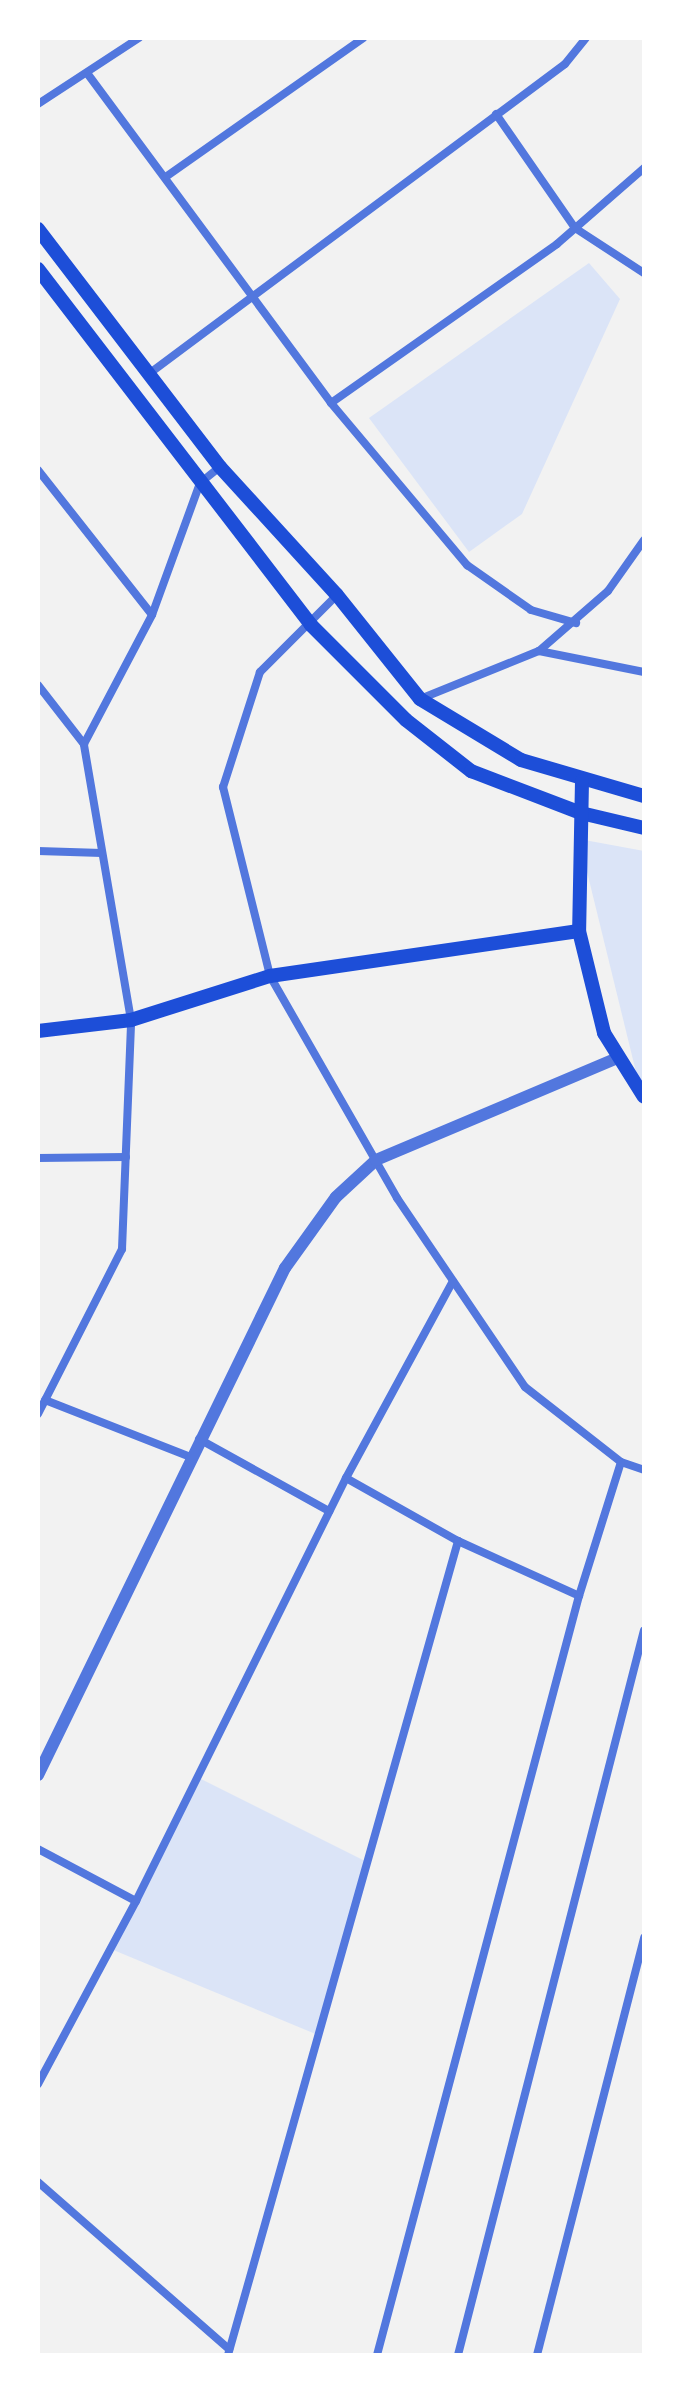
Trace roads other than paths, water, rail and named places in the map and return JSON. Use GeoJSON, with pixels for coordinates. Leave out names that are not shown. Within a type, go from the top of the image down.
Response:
{"type":"FeatureCollection","features":[{"type":"Feature","properties":{"kind":"main road"},"geometry":{"type":"LineString","coordinates":[[38,229],[220,467],[337,595],[420,699],[521,760],[582,781],[644,796]]}},
{"type":"Feature","properties":{"kind":"main road"},"geometry":{"type":"LineString","coordinates":[[38,269],[311,625],[406,720],[471,771],[581,813],[644,828]]}},
{"type":"Feature","properties":{"kind":"main road"},"geometry":{"type":"LineString","coordinates":[[582,781],[579,931],[604,1033],[644,1097]]}},
{"type":"Feature","properties":{"kind":"main road"},"geometry":{"type":"LineString","coordinates":[[38,1031],[131,1020],[270,976],[579,931]]}},
{"type":"Feature","properties":{"kind":"street"},"geometry":{"type":"LineString","coordinates":[[38,104],[139,38]]}},
{"type":"Feature","properties":{"kind":"street"},"geometry":{"type":"LineString","coordinates":[[167,176],[363,38]]}},
{"type":"Feature","properties":{"kind":"street"},"geometry":{"type":"LineString","coordinates":[[150,373],[249,295],[565,64],[586,38]]}},
{"type":"Feature","properties":{"kind":"street"},"geometry":{"type":"LineString","coordinates":[[87,73],[167,176],[249,295],[331,403],[467,565],[531,610],[576,623]]}},
{"type":"Feature","properties":{"kind":"street"},"geometry":{"type":"LineString","coordinates":[[496,114],[575,228],[644,273]]}},
{"type":"Feature","properties":{"kind":"street"},"geometry":{"type":"LineString","coordinates":[[331,403],[575,228],[644,168]]}},
{"type":"Feature","properties":{"kind":"street"},"geometry":{"type":"LineString","coordinates":[[84,744],[152,615],[200,483],[220,467]]}},
{"type":"Feature","properties":{"kind":"street"},"geometry":{"type":"LineString","coordinates":[[38,470],[152,615]]}},
{"type":"Feature","properties":{"kind":"street"},"geometry":{"type":"LineString","coordinates":[[420,699],[539,651],[576,623],[608,591],[644,540]]}},
{"type":"Feature","properties":{"kind":"street"},"geometry":{"type":"LineString","coordinates":[[337,595],[311,625],[260,672],[223,787],[270,976],[376,1160],[525,1387],[621,1462],[644,1470]]}},
{"type":"Feature","properties":{"kind":"street"},"geometry":{"type":"LineString","coordinates":[[539,651],[644,672]]}},
{"type":"Feature","properties":{"kind":"street"},"geometry":{"type":"LineString","coordinates":[[38,685],[84,744],[131,1020],[122,1249],[38,1414]]}},
{"type":"Feature","properties":{"kind":"street"},"geometry":{"type":"LineString","coordinates":[[38,851],[102,853]]}},
{"type":"Feature","properties":{"kind":"street"},"geometry":{"type":"LineString","coordinates":[[38,1775],[193,1458],[198,1439],[285,1268],[336,1197],[376,1160],[617,1058]]}},
{"type":"Feature","properties":{"kind":"street"},"geometry":{"type":"LineString","coordinates":[[38,1158],[126,1157]]}},
{"type":"Feature","properties":{"kind":"street"},"geometry":{"type":"LineString","coordinates":[[38,2084],[136,1901],[346,1478],[453,1281]]}},
{"type":"Feature","properties":{"kind":"street"},"geometry":{"type":"LineString","coordinates":[[45,1400],[193,1458]]}},
{"type":"Feature","properties":{"kind":"street"},"geometry":{"type":"LineString","coordinates":[[198,1439],[329,1511]]}},
{"type":"Feature","properties":{"kind":"street"},"geometry":{"type":"LineString","coordinates":[[377,2355],[579,1596],[621,1462]]}},
{"type":"Feature","properties":{"kind":"street"},"geometry":{"type":"LineString","coordinates":[[346,1478],[458,1541],[579,1596]]}},
{"type":"Feature","properties":{"kind":"street"},"geometry":{"type":"LineString","coordinates":[[38,2182],[228,2352],[458,1541]]}},
{"type":"Feature","properties":{"kind":"street"},"geometry":{"type":"LineString","coordinates":[[458,2355],[644,1630]]}},
{"type":"Feature","properties":{"kind":"street"},"geometry":{"type":"LineString","coordinates":[[38,1849],[136,1901]]}},
{"type":"Feature","properties":{"kind":"street"},"geometry":{"type":"LineString","coordinates":[[537,2355],[644,1937]]}}]}
